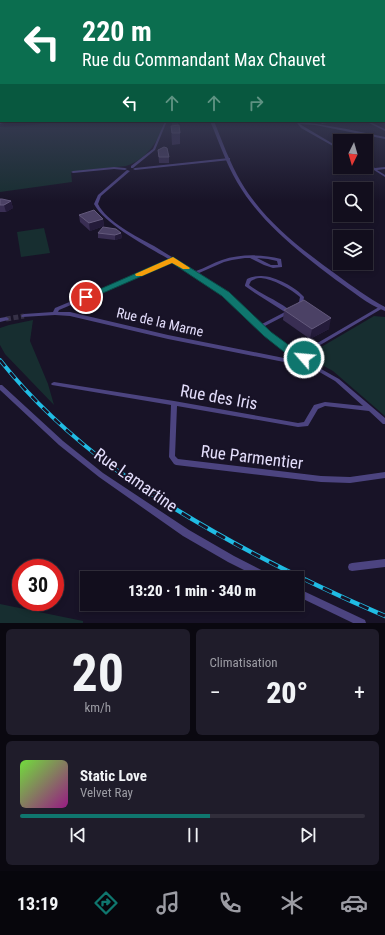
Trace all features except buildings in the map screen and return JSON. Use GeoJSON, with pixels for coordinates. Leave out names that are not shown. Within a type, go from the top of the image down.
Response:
{"type":"FeatureCollection","features":[{"type":"Feature","properties":{"kind":"street"},"geometry":{"type":"LineString","coordinates":[[134,168],[154,149],[156,144]]}},
{"type":"Feature","properties":{"kind":"street"},"geometry":{"type":"LineString","coordinates":[[222,144],[243,189],[272,224],[324,268],[383,308],[302,357]]}},
{"type":"Feature","properties":{"kind":"street"},"geometry":{"type":"LineString","coordinates":[[73,172],[114,168],[127,170],[134,168],[229,159]]}},
{"type":"Feature","properties":{"kind":"street"},"geometry":{"type":"LineString","coordinates":[[374,169],[385,168]]}},
{"type":"Feature","properties":{"kind":"street"},"geometry":{"type":"LineString","coordinates":[[374,169],[385,176]]}},
{"type":"Feature","properties":{"kind":"street"},"geometry":{"type":"LineString","coordinates":[[127,170],[99,196],[96,201],[98,208],[107,218],[196,273],[226,294],[260,327],[292,352],[296,352],[337,380],[385,422]]}},
{"type":"Feature","properties":{"kind":"street"},"geometry":{"type":"LineString","coordinates":[[196,273],[228,259],[252,258],[273,258],[279,260],[280,266],[275,268],[252,258]]}},
{"type":"Feature","properties":{"kind":"street"},"geometry":{"type":"LineString","coordinates":[[56,313],[58,310],[173,260]]}},
{"type":"Feature","properties":{"kind":"street"},"geometry":{"type":"LineString","coordinates":[[260,327],[289,312],[301,303],[302,296],[294,289],[262,277],[249,280],[247,285],[277,302],[289,312]]}},
{"type":"Feature","properties":{"kind":"street","name":"Rue de la Marne"},"geometry":{"type":"LineString","coordinates":[[24,316],[56,313],[93,319],[168,337],[277,359],[291,359],[297,362],[302,357]]}},
{"type":"Feature","properties":{"kind":"street"},"geometry":{"type":"LineString","coordinates":[[0,320],[6,319]]}},
{"type":"Feature","properties":{"kind":"street"},"geometry":{"type":"LineString","coordinates":[[291,359],[289,356],[292,352]]}},
{"type":"Feature","properties":{"kind":"street","name":"Rue des Iris"},"geometry":{"type":"LineString","coordinates":[[54,384],[298,425],[306,424],[316,407],[325,404],[370,409]]}},
{"type":"Feature","properties":{"kind":"street","name":"Rue Lamartine"},"geometry":{"type":"LineString","coordinates":[[0,387],[61,443],[101,475],[186,533],[254,571]]}},
{"type":"Feature","properties":{"kind":"street","name":"Rue Parmentier"},"geometry":{"type":"LineString","coordinates":[[174,403],[172,457],[176,462],[321,479],[350,480],[385,475]]}},
{"type":"Feature","properties":{"kind":"street"},"geometry":{"type":"LineString","coordinates":[[352,568],[385,563]]}},
{"type":"Feature","properties":{"kind":"street"},"geometry":{"type":"LineString","coordinates":[[304,595],[362,623]]}},
{"type":"Feature","properties":{"kind":"green space"},"geometry":{"type":"Polygon","coordinates":[[[0,144],[154,144],[140,159],[126,166],[71,172],[72,182],[0,192],[0,144]]]}},
{"type":"Feature","properties":{"kind":"green space"},"geometry":{"type":"Polygon","coordinates":[[[44,228],[50,253],[21,257],[17,232],[44,228]]]}},
{"type":"Feature","properties":{"kind":"green space"},"geometry":{"type":"Polygon","coordinates":[[[374,316],[385,317],[385,416],[333,371],[313,360],[311,353],[374,316]]]}},
{"type":"Feature","properties":{"kind":"green space"},"geometry":{"type":"Polygon","coordinates":[[[33,320],[30,341],[48,384],[54,405],[5,354],[0,345],[0,328],[33,320]]]}},
{"type":"Feature","properties":{"kind":"green space"},"geometry":{"type":"Polygon","coordinates":[[[0,604],[12,606],[12,611],[34,611],[83,621],[83,623],[0,623],[0,604]]]}},
{"type":"Feature","properties":{"kind":"tunnel"},"geometry":{"type":"LineString","coordinates":[[6,319],[24,316]]}},
{"type":"Feature","properties":{"kind":"railway"},"geometry":{"type":"LineString","coordinates":[[0,360],[54,419],[116,470]]}},
{"type":"Feature","properties":{"kind":"railway"},"geometry":{"type":"LineString","coordinates":[[115,469],[179,512],[246,550],[385,616]]}},
{"type":"Feature","properties":{"kind":"slow traffic"},"geometry":{"type":"LineString","coordinates":[[139,274],[173,260],[186,268]]}},
{"type":"Feature","properties":{"kind":"route"},"geometry":{"type":"LineString","coordinates":[[86,297],[173,260],[196,273],[226,294],[268,334],[292,352],[302,354],[304,358]]}}]}
